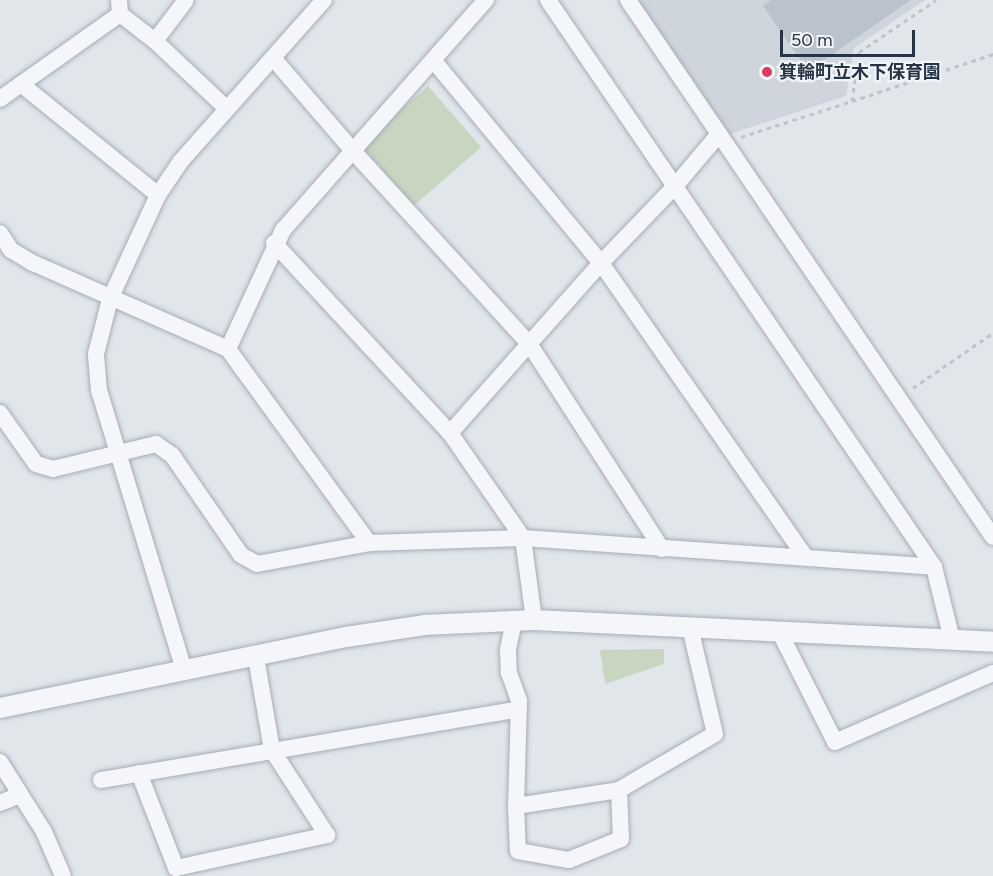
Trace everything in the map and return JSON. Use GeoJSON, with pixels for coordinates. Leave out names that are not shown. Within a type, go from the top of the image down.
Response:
{"type":"FeatureCollection","features":[{"type":"Feature","properties":{"kind":"street"},"geometry":{"type":"LineString","coordinates":[[155,41],[186,0]]}},
{"type":"Feature","properties":{"kind":"street"},"geometry":{"type":"LineString","coordinates":[[184,670],[99,390],[96,354],[110,298],[158,195],[181,162],[226,108],[324,0]]}},
{"type":"Feature","properties":{"kind":"street"},"geometry":{"type":"LineString","coordinates":[[228,349],[274,243],[283,230],[486,0]]}},
{"type":"Feature","properties":{"kind":"street"},"geometry":{"type":"LineString","coordinates":[[548,0],[676,185],[850,447],[934,567],[952,640]]}},
{"type":"Feature","properties":{"kind":"street"},"geometry":{"type":"LineString","coordinates":[[628,0],[993,537]]}},
{"type":"Feature","properties":{"kind":"street"},"geometry":{"type":"LineString","coordinates":[[0,99],[120,7],[226,108]]}},
{"type":"Feature","properties":{"kind":"street"},"geometry":{"type":"LineString","coordinates":[[273,58],[353,151],[530,345],[662,549]]}},
{"type":"Feature","properties":{"kind":"street"},"geometry":{"type":"LineString","coordinates":[[433,60],[601,263],[805,556]]}},
{"type":"Feature","properties":{"kind":"street"},"geometry":{"type":"LineString","coordinates":[[21,84],[158,195]]}},
{"type":"Feature","properties":{"kind":"street"},"geometry":{"type":"LineString","coordinates":[[450,434],[601,263],[722,138]]}},
{"type":"Feature","properties":{"kind":"street"},"geometry":{"type":"LineString","coordinates":[[0,234],[11,250],[110,298],[228,349],[369,543]]}},
{"type":"Feature","properties":{"kind":"street"},"geometry":{"type":"LineString","coordinates":[[274,243],[450,434],[523,538],[534,620]]}},
{"type":"Feature","properties":{"kind":"street"},"geometry":{"type":"LineString","coordinates":[[0,413],[36,464],[53,469],[156,444],[172,455],[241,555],[257,564],[369,543],[523,538],[662,549],[805,556],[934,567]]}},
{"type":"Feature","properties":{"kind":"street"},"geometry":{"type":"LineString","coordinates":[[0,708],[346,637],[424,625],[534,620],[993,642]]}},
{"type":"Feature","properties":{"kind":"street"},"geometry":{"type":"LineString","coordinates":[[514,621],[508,650],[509,673],[519,701],[516,806],[518,851],[569,860],[621,839],[620,790]]}},
{"type":"Feature","properties":{"kind":"street"},"geometry":{"type":"LineString","coordinates":[[516,806],[620,790],[715,734],[690,627]]}},
{"type":"Feature","properties":{"kind":"street"},"geometry":{"type":"LineString","coordinates":[[779,631],[835,742],[993,673]]}},
{"type":"Feature","properties":{"kind":"street"},"geometry":{"type":"LineString","coordinates":[[139,773],[176,868],[327,835],[272,750],[256,657]]}},
{"type":"Feature","properties":{"kind":"street"},"geometry":{"type":"LineString","coordinates":[[101,780],[519,709]]}},
{"type":"Feature","properties":{"kind":"street"},"geometry":{"type":"LineString","coordinates":[[0,762],[44,832],[63,876]]}},
{"type":"Feature","properties":{"kind":"street"},"geometry":{"type":"LineString","coordinates":[[0,803],[20,795]]}},
{"type":"Feature","properties":{"kind":"path"},"geometry":{"type":"LineString","coordinates":[[852,101],[859,52],[936,0]]}},
{"type":"Feature","properties":{"kind":"path"},"geometry":{"type":"LineString","coordinates":[[722,138],[852,101],[993,54]]}},
{"type":"Feature","properties":{"kind":"path"},"geometry":{"type":"LineString","coordinates":[[898,398],[993,333]]}},
{"type":"Feature","properties":{"kind":"shaded area","name":"箕輪町立木下保育園"},"geometry":{"type":"Polygon","coordinates":[[[637,0],[925,0],[854,48],[846,96],[727,135],[637,0]]]}},
{"type":"Feature","properties":{"kind":"green space"},"geometry":{"type":"Polygon","coordinates":[[[428,86],[481,147],[414,206],[361,144],[428,86]]]}},
{"type":"Feature","properties":{"kind":"green space"},"geometry":{"type":"Polygon","coordinates":[[[664,649],[664,664],[605,684],[600,650],[664,649]]]}},
{"type":"Feature","properties":{"kind":"building"},"geometry":{"type":"Polygon","coordinates":[[[771,0],[911,0],[808,71],[763,6],[771,0]]]}},
{"type":"Feature","properties":{"kind":"place","name":"箕輪町立木下保育園"},"geometry":{"type":"Point","coordinates":[767,72]}}]}
